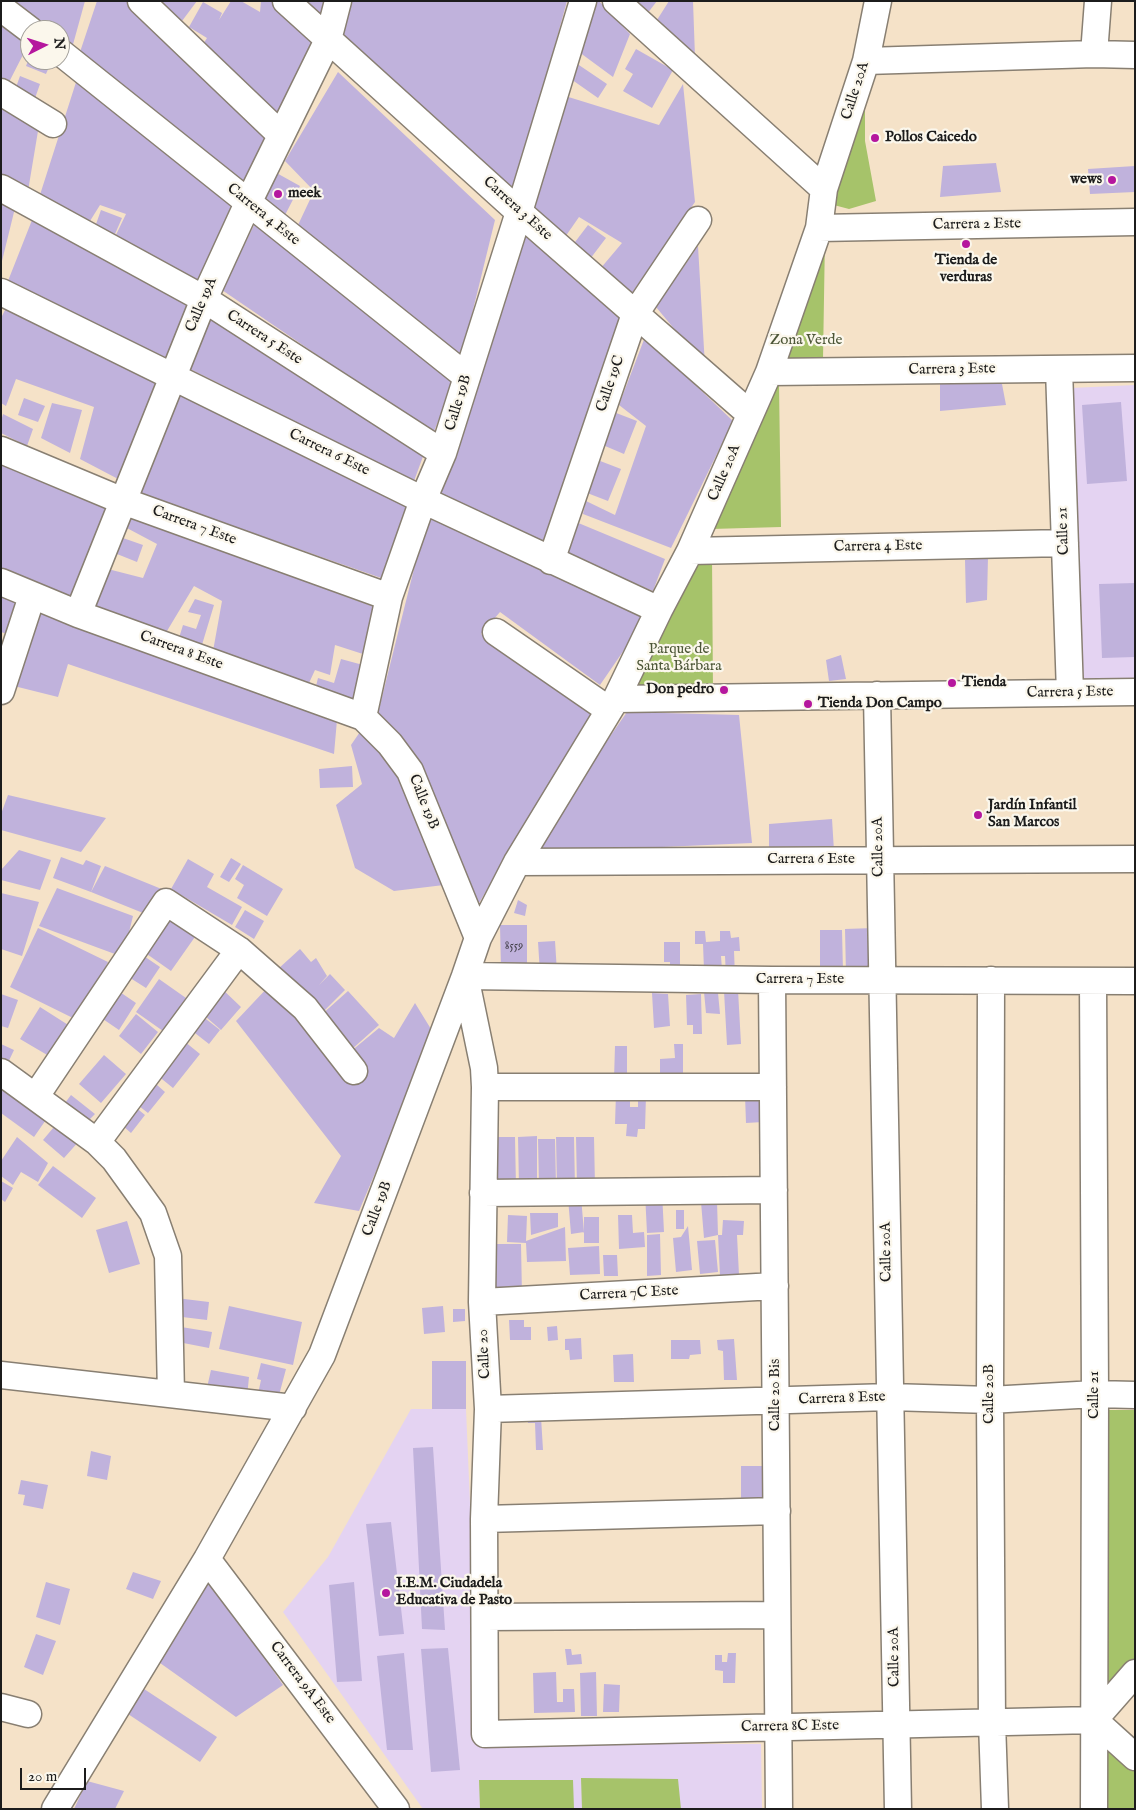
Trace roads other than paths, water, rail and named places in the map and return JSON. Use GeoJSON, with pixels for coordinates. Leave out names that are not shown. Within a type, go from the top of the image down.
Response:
{"type":"FeatureCollection","features":[{"type":"Feature","properties":{"kind":"street"},"geometry":{"type":"LineString","coordinates":[[141,1],[281,135]]}},
{"type":"Feature","properties":{"kind":"street","name":"Carrera 3 Este"},"geometry":{"type":"LineString","coordinates":[[286,1],[519,212],[750,414]]}},
{"type":"Feature","properties":{"kind":"street","name":"Calle 19A"},"geometry":{"type":"LineString","coordinates":[[78,614],[204,299],[248,203],[328,40],[338,1]]}},
{"type":"Feature","properties":{"kind":"street","name":"Calle 19B"},"geometry":{"type":"LineString","coordinates":[[55,1809],[207,1558],[322,1355],[478,938],[410,771],[390,744],[363,717],[389,597],[422,500],[443,453],[583,1]]}},
{"type":"Feature","properties":{"kind":"street"},"geometry":{"type":"LineString","coordinates":[[616,1],[824,189]]}},
{"type":"Feature","properties":{"kind":"street","name":"Calle 20A"},"geometry":{"type":"LineString","coordinates":[[478,938],[517,862],[612,704],[658,610],[690,552],[770,372],[819,228],[824,189],[866,60],[878,1]]}},
{"type":"Feature","properties":{"kind":"street"},"geometry":{"type":"LineString","coordinates":[[1094,54],[1098,1]]}},
{"type":"Feature","properties":{"kind":"street"},"geometry":{"type":"LineString","coordinates":[[1,8],[20,22]]}},
{"type":"Feature","properties":{"kind":"street"},"geometry":{"type":"LineString","coordinates":[[866,60],[1094,54],[1135,55]]}},
{"type":"Feature","properties":{"kind":"street","name":"Carrera 4 Este"},"geometry":{"type":"LineString","coordinates":[[70,60],[467,377]]}},
{"type":"Feature","properties":{"kind":"street"},"geometry":{"type":"LineString","coordinates":[[1,92],[52,124]]}},
{"type":"Feature","properties":{"kind":"street","name":"Carrera 5 Este"},"geometry":{"type":"LineString","coordinates":[[1,188],[204,299],[443,453]]}},
{"type":"Feature","properties":{"kind":"street","name":"Calle 19C"},"geometry":{"type":"LineString","coordinates":[[551,561],[635,314],[698,220]]}},
{"type":"Feature","properties":{"kind":"street","name":"Carrera 2 Este"},"geometry":{"type":"LineString","coordinates":[[819,228],[1135,222]]}},
{"type":"Feature","properties":{"kind":"street","name":"Carrera 6 Este"},"geometry":{"type":"LineString","coordinates":[[1,292],[422,500],[658,610]]}},
{"type":"Feature","properties":{"kind":"street","name":"Carrera 3 Este"},"geometry":{"type":"LineString","coordinates":[[770,372],[1135,368]]}},
{"type":"Feature","properties":{"kind":"street","name":"Calle 21"},"geometry":{"type":"LineString","coordinates":[[1059,369],[1070,693]]}},
{"type":"Feature","properties":{"kind":"street","name":"Carrera 7 Este"},"geometry":{"type":"LineString","coordinates":[[1,450],[123,501],[389,597]]}},
{"type":"Feature","properties":{"kind":"street","name":"Carrera 4 Este"},"geometry":{"type":"LineString","coordinates":[[690,552],[1065,543]]}},
{"type":"Feature","properties":{"kind":"street","name":"Carrera 8 Este"},"geometry":{"type":"LineString","coordinates":[[1,582],[78,614],[363,717]]}},
{"type":"Feature","properties":{"kind":"street"},"geometry":{"type":"LineString","coordinates":[[1,691],[32,596]]}},
{"type":"Feature","properties":{"kind":"street"},"geometry":{"type":"LineString","coordinates":[[496,632],[612,704]]}},
{"type":"Feature","properties":{"kind":"street","name":"Carrera 5 Este"},"geometry":{"type":"LineString","coordinates":[[612,704],[877,695],[1135,692]]}},
{"type":"Feature","properties":{"kind":"street","name":"Calle 20A"},"geometry":{"type":"LineString","coordinates":[[877,695],[898,1809]]}},
{"type":"Feature","properties":{"kind":"street","name":"Carrera 6 Este"},"geometry":{"type":"LineString","coordinates":[[517,862],[1135,859]]}},
{"type":"Feature","properties":{"kind":"street"},"geometry":{"type":"LineString","coordinates":[[36,1096],[166,902],[239,950],[305,1008],[354,1070]]}},
{"type":"Feature","properties":{"kind":"street"},"geometry":{"type":"LineString","coordinates":[[97,1142],[239,950]]}},
{"type":"Feature","properties":{"kind":"street","name":"Carrera 7 Este"},"geometry":{"type":"LineString","coordinates":[[465,976],[882,981],[1135,981]]}},
{"type":"Feature","properties":{"kind":"street","name":"Calle 20"},"geometry":{"type":"LineString","coordinates":[[465,976],[484,1068],[485,1087],[482,1302],[488,1409],[484,1519],[485,1734]]}},
{"type":"Feature","properties":{"kind":"street","name":"Calle 20 Bis"},"geometry":{"type":"LineString","coordinates":[[772,980],[779,1809]]}},
{"type":"Feature","properties":{"kind":"street","name":"Calle 20B"},"geometry":{"type":"LineString","coordinates":[[991,980],[990,1400],[992,1722],[995,1809]]}},
{"type":"Feature","properties":{"kind":"street","name":"Calle 21"},"geometry":{"type":"LineString","coordinates":[[1093,981],[1095,1394],[1094,1809]]}},
{"type":"Feature","properties":{"kind":"street"},"geometry":{"type":"LineString","coordinates":[[1,1072],[97,1142],[114,1159],[153,1213],[168,1256],[171,1394]]}},
{"type":"Feature","properties":{"kind":"street"},"geometry":{"type":"LineString","coordinates":[[485,1087],[773,1087]]}},
{"type":"Feature","properties":{"kind":"street"},"geometry":{"type":"LineString","coordinates":[[483,1193],[774,1190]]}},
{"type":"Feature","properties":{"kind":"street","name":"Carrera 7C Este"},"geometry":{"type":"LineString","coordinates":[[482,1302],[775,1286]]}},
{"type":"Feature","properties":{"kind":"street"},"geometry":{"type":"LineString","coordinates":[[1,1375],[292,1408]]}},
{"type":"Feature","properties":{"kind":"street","name":"Carrera 8 Este"},"geometry":{"type":"LineString","coordinates":[[488,1409],[890,1397],[990,1400],[1095,1394],[1135,1395]]}},
{"type":"Feature","properties":{"kind":"street"},"geometry":{"type":"LineString","coordinates":[[484,1519],[777,1511]]}},
{"type":"Feature","properties":{"kind":"street","name":"Carrera 9A Este"},"geometry":{"type":"LineString","coordinates":[[207,1558],[396,1809]]}},
{"type":"Feature","properties":{"kind":"street"},"geometry":{"type":"LineString","coordinates":[[485,1617],[777,1615]]}},
{"type":"Feature","properties":{"kind":"street"},"geometry":{"type":"LineString","coordinates":[[1135,1673],[1094,1720],[1135,1757]]}},
{"type":"Feature","properties":{"kind":"street"},"geometry":{"type":"LineString","coordinates":[[1,1706],[28,1714]]}},
{"type":"Feature","properties":{"kind":"street","name":"Carrera 8C Este"},"geometry":{"type":"LineString","coordinates":[[485,1734],[1094,1720]]}},
{"type":"Feature","properties":{"kind":"place","name":"Pollos Caicedo"},"geometry":{"type":"Point","coordinates":[875,138]}},
{"type":"Feature","properties":{"kind":"place","name":"wews"},"geometry":{"type":"Point","coordinates":[1112,180]}},
{"type":"Feature","properties":{"kind":"place","name":"meek"},"geometry":{"type":"Point","coordinates":[278,194]}},
{"type":"Feature","properties":{"kind":"place","name":"Tienda de verduras"},"geometry":{"type":"Point","coordinates":[966,244]}},
{"type":"Feature","properties":{"kind":"place","name":"Tienda"},"geometry":{"type":"Point","coordinates":[952,683]}},
{"type":"Feature","properties":{"kind":"place","name":"Don pedro"},"geometry":{"type":"Point","coordinates":[724,690]}},
{"type":"Feature","properties":{"kind":"place","name":"Tienda Don Campo"},"geometry":{"type":"Point","coordinates":[808,704]}},
{"type":"Feature","properties":{"kind":"place","name":"Jardín Infantil San Marcos"},"geometry":{"type":"Point","coordinates":[978,815]}},
{"type":"Feature","properties":{"kind":"place","name":"I.E.M. Ciudadela Educativa de Pasto"},"geometry":{"type":"Point","coordinates":[386,1593]}},
{"type":"Feature","properties":{"kind":"park label","name":"Zona Verde"},"geometry":{"type":"Point","coordinates":[806,341]}},
{"type":"Feature","properties":{"kind":"park label","name":"Parque de Santa Bárbara"},"geometry":{"type":"Point","coordinates":[679,658]}}]}
